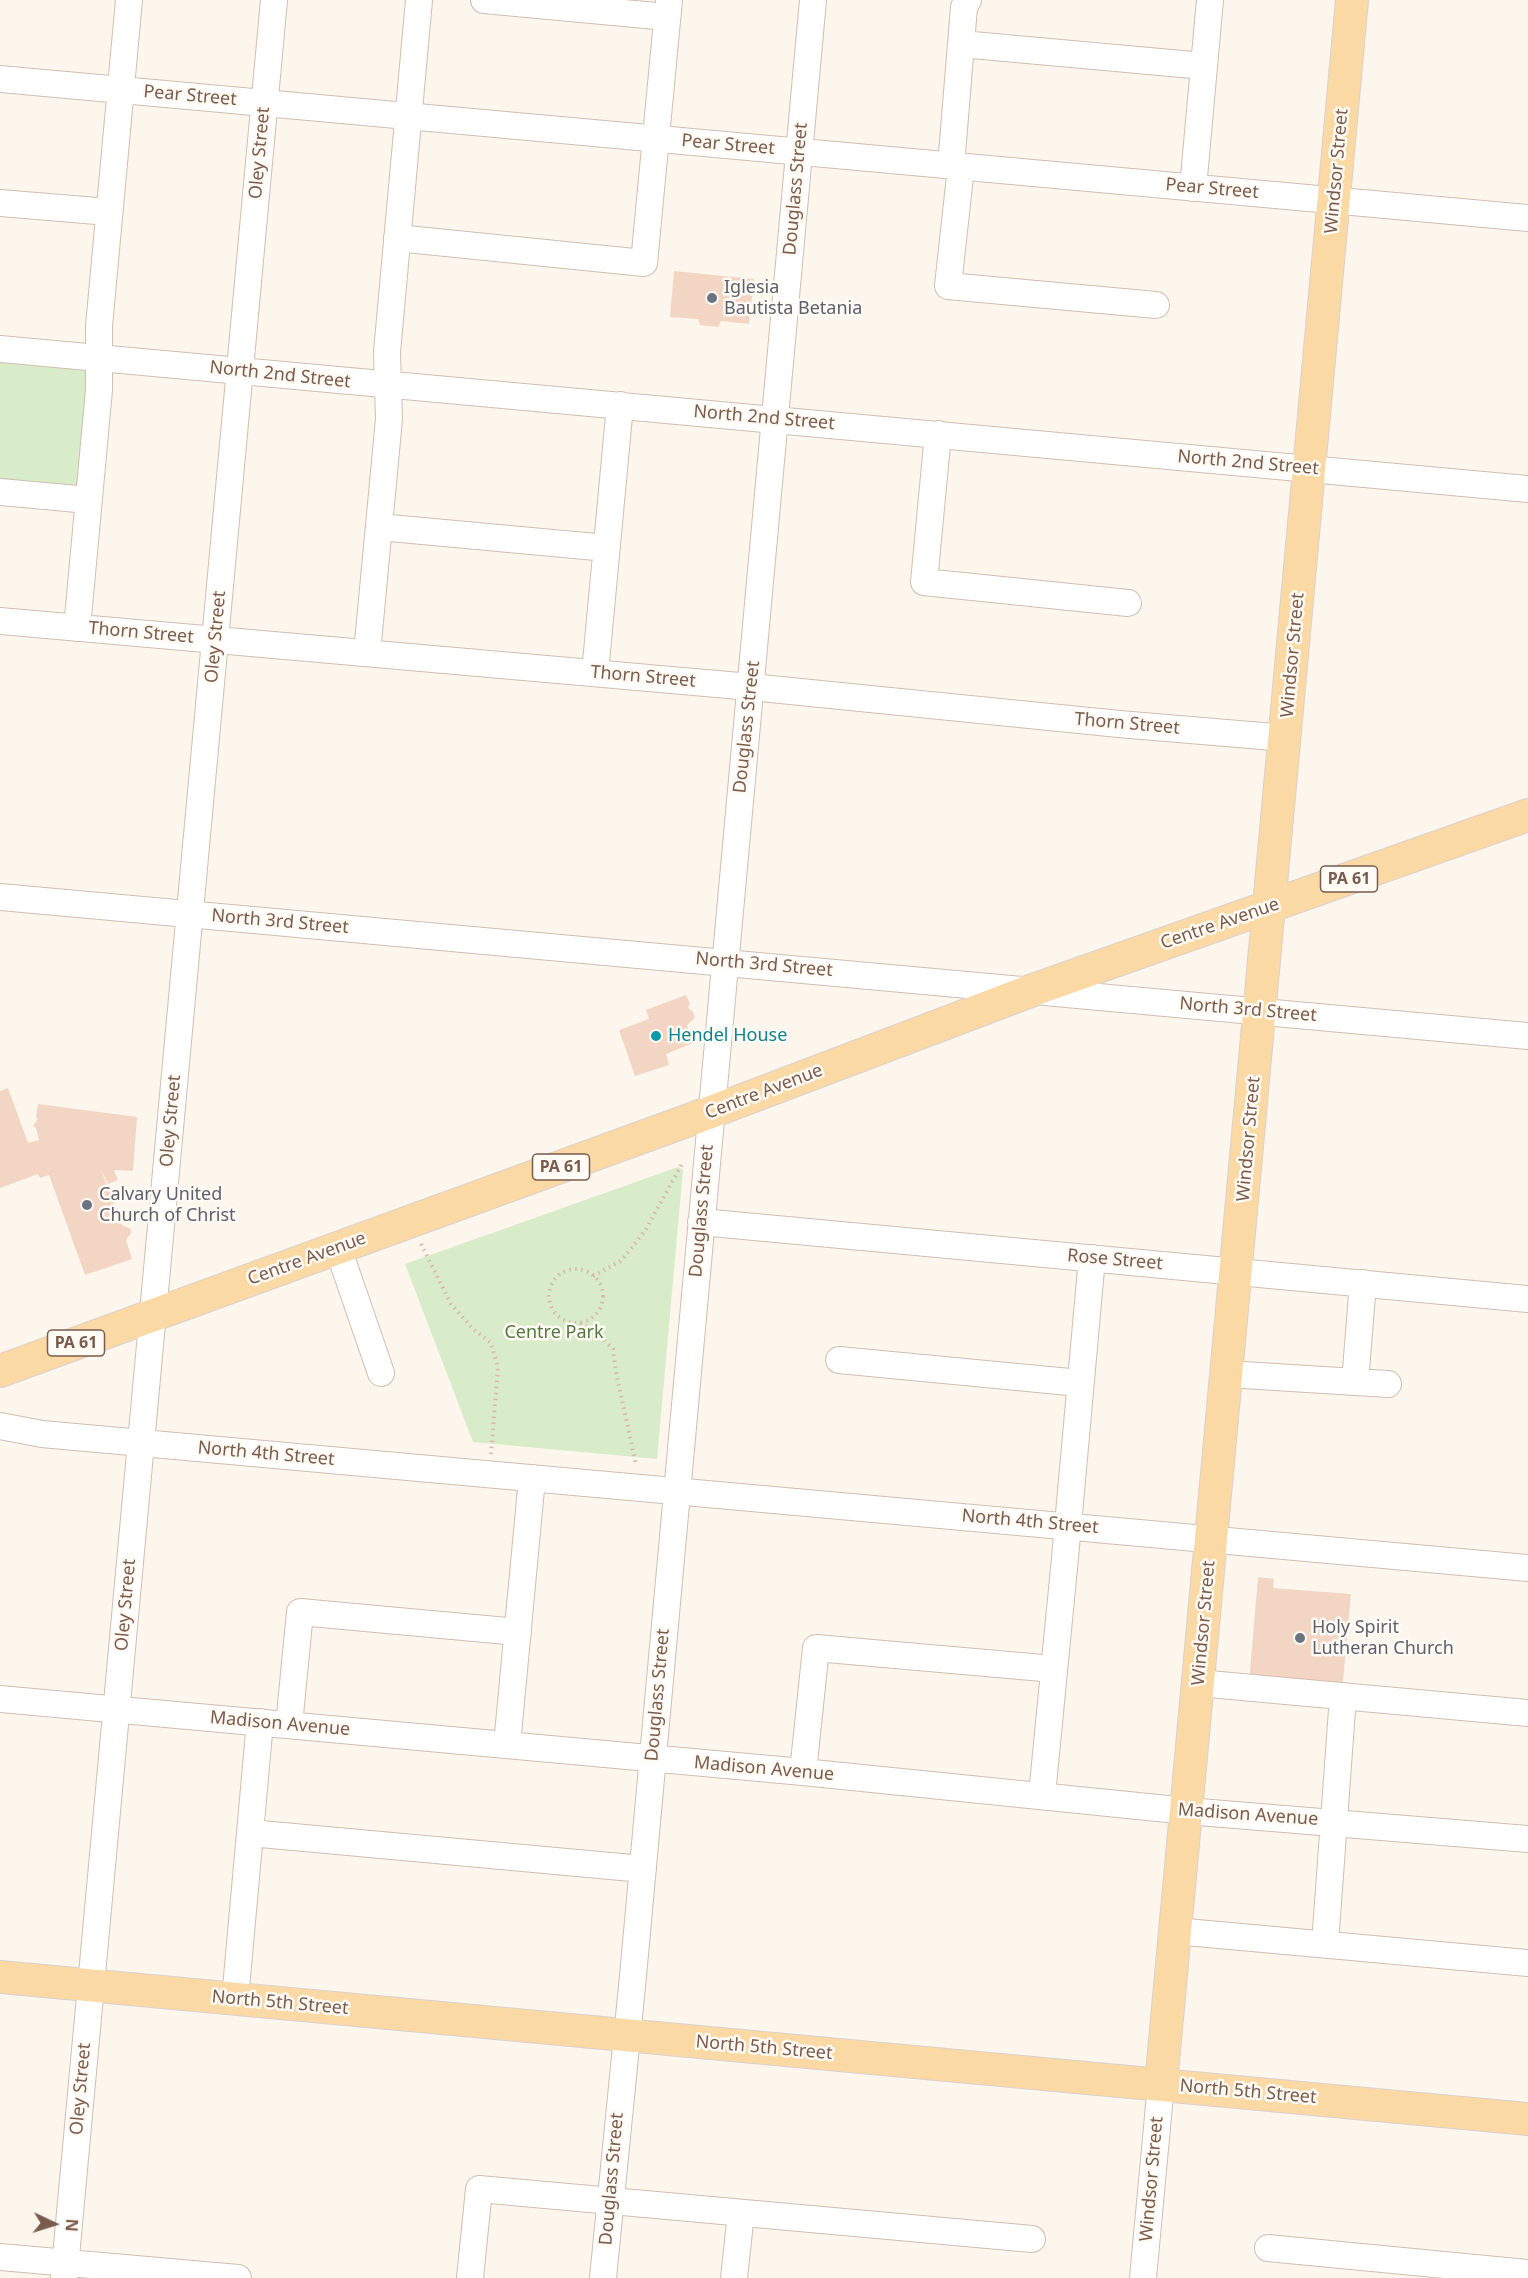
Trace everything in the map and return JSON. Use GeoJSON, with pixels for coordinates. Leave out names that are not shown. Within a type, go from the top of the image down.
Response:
{"type":"FeatureCollection","features":[{"type":"Feature","properties":{"kind":"main road","name":"Windsor Street"},"geometry":{"type":"LineString","coordinates":[[1161,2084],[1352,0]]}},
{"type":"Feature","properties":{"kind":"main road","name":"Centre Avenue"},"geometry":{"type":"LineString","coordinates":[[0,1371],[711,1112],[1033,990],[1528,815]]}},
{"type":"Feature","properties":{"kind":"main road","name":"North 5th Street"},"geometry":{"type":"LineString","coordinates":[[0,1977],[1528,2118]]}},
{"type":"Feature","properties":{"kind":"street"},"geometry":{"type":"LineString","coordinates":[[77,628],[99,390],[99,326],[129,0]]}},
{"type":"Feature","properties":{"kind":"street","name":"Oley Street"},"geometry":{"type":"LineString","coordinates":[[65,2270],[274,0]]}},
{"type":"Feature","properties":{"kind":"street"},"geometry":{"type":"LineString","coordinates":[[367,653],[389,419],[387,352],[419,0]]}},
{"type":"Feature","properties":{"kind":"street"},"geometry":{"type":"LineString","coordinates":[[397,238],[645,263],[668,8],[484,0]]}},
{"type":"Feature","properties":{"kind":"street","name":"Douglass Street"},"geometry":{"type":"LineString","coordinates":[[603,2278],[643,1869],[813,0]]}},
{"type":"Feature","properties":{"kind":"street"},"geometry":{"type":"LineString","coordinates":[[968,0],[964,7],[961,44],[948,286],[1156,305]]}},
{"type":"Feature","properties":{"kind":"street"},"geometry":{"type":"LineString","coordinates":[[1193,188],[1210,0]]}},
{"type":"Feature","properties":{"kind":"street"},"geometry":{"type":"LineString","coordinates":[[961,44],[1204,66]]}},
{"type":"Feature","properties":{"kind":"street","name":"Pear Street"},"geometry":{"type":"LineString","coordinates":[[0,79],[1528,218]]}},
{"type":"Feature","properties":{"kind":"street"},"geometry":{"type":"LineString","coordinates":[[0,203],[109,212]]}},
{"type":"Feature","properties":{"kind":"street","name":"North 2nd Street"},"geometry":{"type":"LineString","coordinates":[[0,349],[1528,489]]}},
{"type":"Feature","properties":{"kind":"street"},"geometry":{"type":"LineString","coordinates":[[596,673],[620,405]]}},
{"type":"Feature","properties":{"kind":"street"},"geometry":{"type":"LineString","coordinates":[[938,434],[924,582],[1128,603]]}},
{"type":"Feature","properties":{"kind":"street"},"geometry":{"type":"LineString","coordinates":[[0,492],[88,500]]}},
{"type":"Feature","properties":{"kind":"street"},"geometry":{"type":"LineString","coordinates":[[379,527],[607,548]]}},
{"type":"Feature","properties":{"kind":"street","name":"Thorn Street"},"geometry":{"type":"LineString","coordinates":[[0,621],[750,687],[1286,738]]}},
{"type":"Feature","properties":{"kind":"street","name":"North 3rd Street"},"geometry":{"type":"LineString","coordinates":[[0,897],[726,961],[1528,1036]]}},
{"type":"Feature","properties":{"kind":"street","name":"Rose Street"},"geometry":{"type":"LineString","coordinates":[[701,1222],[1528,1299]]}},
{"type":"Feature","properties":{"kind":"street"},"geometry":{"type":"LineString","coordinates":[[338,1248],[381,1373]]}},
{"type":"Feature","properties":{"kind":"street"},"geometry":{"type":"LineString","coordinates":[[1042,1795],[1092,1258]]}},
{"type":"Feature","properties":{"kind":"street"},"geometry":{"type":"LineString","coordinates":[[1355,1382],[1363,1283]]}},
{"type":"Feature","properties":{"kind":"street"},"geometry":{"type":"LineString","coordinates":[[839,1360],[1080,1383]]}},
{"type":"Feature","properties":{"kind":"street"},"geometry":{"type":"LineString","coordinates":[[1227,1374],[1388,1384]]}},
{"type":"Feature","properties":{"kind":"street","name":"North 4th Street"},"geometry":{"type":"LineString","coordinates":[[0,1426],[42,1434],[1528,1568]]}},
{"type":"Feature","properties":{"kind":"street"},"geometry":{"type":"LineString","coordinates":[[507,1745],[532,1478]]}},
{"type":"Feature","properties":{"kind":"street"},"geometry":{"type":"LineString","coordinates":[[289,1725],[300,1612],[518,1632]]}},
{"type":"Feature","properties":{"kind":"street"},"geometry":{"type":"LineString","coordinates":[[803,1772],[816,1648],[1054,1669]]}},
{"type":"Feature","properties":{"kind":"street"},"geometry":{"type":"LineString","coordinates":[[1198,1683],[1528,1713]]}},
{"type":"Feature","properties":{"kind":"street"},"geometry":{"type":"LineString","coordinates":[[1325,1944],[1344,1696]]}},
{"type":"Feature","properties":{"kind":"street","name":"Madison Avenue"},"geometry":{"type":"LineString","coordinates":[[0,1699],[803,1772],[1187,1811],[1333,1821],[1528,1839]]}},
{"type":"Feature","properties":{"kind":"street"},"geometry":{"type":"LineString","coordinates":[[235,1999],[260,1722]]}},
{"type":"Feature","properties":{"kind":"street"},"geometry":{"type":"LineString","coordinates":[[250,1833],[643,1869]]}},
{"type":"Feature","properties":{"kind":"street"},"geometry":{"type":"LineString","coordinates":[[1175,1931],[1528,1963]]}},
{"type":"Feature","properties":{"kind":"street","name":"Windsor Street"},"geometry":{"type":"LineString","coordinates":[[1143,2278],[1161,2084]]}},
{"type":"Feature","properties":{"kind":"street"},"geometry":{"type":"LineString","coordinates":[[470,2278],[479,2189],[1032,2240]]}},
{"type":"Feature","properties":{"kind":"street"},"geometry":{"type":"LineString","coordinates":[[734,2278],[741,2213]]}},
{"type":"Feature","properties":{"kind":"street"},"geometry":{"type":"LineString","coordinates":[[1268,2248],[1528,2273]]}},
{"type":"Feature","properties":{"kind":"street"},"geometry":{"type":"LineString","coordinates":[[0,2257],[65,2270],[238,2278]]}},
{"type":"Feature","properties":{"kind":"path"},"geometry":{"type":"LineString","coordinates":[[593,1276],[621,1261],[645,1231],[684,1161]]}},
{"type":"Feature","properties":{"kind":"path"},"geometry":{"type":"LineString","coordinates":[[410,1221],[450,1304],[473,1329],[491,1343],[498,1367],[489,1474]]}},
{"type":"Feature","properties":{"kind":"path"},"geometry":{"type":"LineString","coordinates":[[580,1323],[592,1317],[602,1303],[601,1287],[593,1276],[582,1270],[568,1271],[557,1278],[550,1289],[549,1301],[555,1314],[566,1322],[580,1323],[595,1332],[613,1349],[640,1487]]}},
{"type":"Feature","properties":{"kind":"green space"},"geometry":{"type":"Polygon","coordinates":[[[0,362],[93,367],[83,491],[0,484],[0,362]]]}},
{"type":"Feature","properties":{"kind":"green space","name":"Centre Park"},"geometry":{"type":"Polygon","coordinates":[[[678,1167],[683,1170],[657,1459],[473,1442],[405,1264],[678,1167]]]}},
{"type":"Feature","properties":{"kind":"building","name":"Iglesia Bautista Betania"},"geometry":{"type":"Polygon","coordinates":[[[674,271],[754,279],[749,324],[721,321],[718,327],[700,325],[698,319],[670,317],[674,271]]]}},
{"type":"Feature","properties":{"kind":"building","name":"Hendel House"},"geometry":{"type":"Polygon","coordinates":[[[686,995],[690,1003],[688,1008],[693,1012],[695,1018],[687,1025],[693,1043],[666,1054],[669,1065],[635,1076],[619,1030],[649,1019],[646,1010],[686,995]]]}},
{"type":"Feature","properties":{"kind":"building","name":"Calvary United Church of Christ"},"geometry":{"type":"Polygon","coordinates":[[[8,1088],[28,1143],[39,1140],[36,1128],[33,1126],[38,1119],[36,1117],[38,1104],[137,1117],[133,1171],[114,1170],[118,1180],[108,1184],[100,1167],[122,1225],[131,1229],[126,1240],[132,1259],[85,1275],[49,1175],[40,1178],[38,1174],[0,1188],[0,1091],[8,1088]]]}},
{"type":"Feature","properties":{"kind":"building","name":"Holy Spirit Lutheran Church"},"geometry":{"type":"Polygon","coordinates":[[[1258,1577],[1274,1579],[1273,1588],[1351,1594],[1342,1692],[1249,1683],[1258,1577]]]}},
{"type":"Feature","properties":{"kind":"place","name":"Iglesia Bautista Betania"},"geometry":{"type":"Point","coordinates":[712,298]}},
{"type":"Feature","properties":{"kind":"place","name":"Hendel House"},"geometry":{"type":"Point","coordinates":[656,1036]}},
{"type":"Feature","properties":{"kind":"place","name":"Calvary United Church of Christ"},"geometry":{"type":"Point","coordinates":[87,1205]}},
{"type":"Feature","properties":{"kind":"place","name":"Holy Spirit Lutheran Church"},"geometry":{"type":"Point","coordinates":[1300,1638]}}]}
